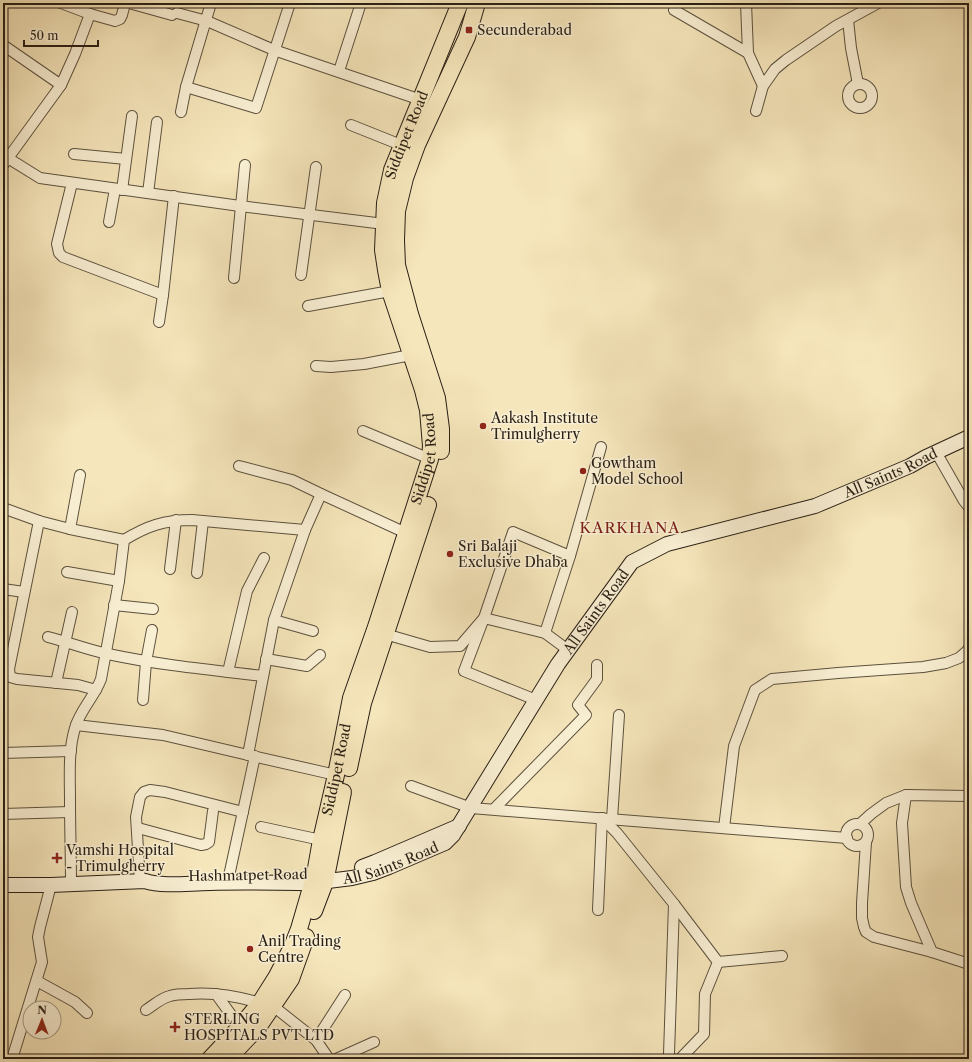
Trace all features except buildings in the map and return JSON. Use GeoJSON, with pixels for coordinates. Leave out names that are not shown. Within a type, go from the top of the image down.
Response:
{"type":"FeatureCollection","features":[{"type":"Feature","properties":{"kind":"main road","name":"Siddipet Road"},"geometry":{"type":"LineString","coordinates":[[320,878],[321,840],[336,775],[351,698],[376,627],[430,459],[431,446],[428,410],[423,390],[390,291],[383,250],[385,203],[392,170],[401,145],[421,100],[460,3]]}},
{"type":"Feature","properties":{"kind":"main road","name":"Siddipet Road"},"geometry":{"type":"LineString","coordinates":[[320,878],[342,797],[363,703],[437,475],[442,440],[440,415],[437,398],[410,314],[397,265],[397,211],[405,178],[417,145],[467,37],[477,3]]}},
{"type":"Feature","properties":{"kind":"main road","name":"All Saints Road"},"geometry":{"type":"LineString","coordinates":[[320,878],[375,862],[459,826],[558,664],[632,562],[667,544],[815,506],[910,466],[969,437]]}},
{"type":"Feature","properties":{"kind":"main road","name":"Hashmatpet Road"},"geometry":{"type":"LineString","coordinates":[[142,881],[151,878],[163,877],[229,876],[320,878]]}},
{"type":"Feature","properties":{"kind":"main road","name":"Hashmatpet Road"},"geometry":{"type":"LineString","coordinates":[[3,885],[51,885],[142,881],[163,884],[320,878]]}},
{"type":"Feature","properties":{"kind":"main road"},"geometry":{"type":"LineString","coordinates":[[228,1059],[260,1026],[266,1004],[292,947],[320,878]]}},
{"type":"Feature","properties":{"kind":"main road"},"geometry":{"type":"LineString","coordinates":[[210,1059],[240,1027],[266,1004]]}},
{"type":"Feature","properties":{"kind":"street"},"geometry":{"type":"LineString","coordinates":[[61,3],[90,14],[115,21],[120,19],[125,3]]}},
{"type":"Feature","properties":{"kind":"street"},"geometry":{"type":"LineString","coordinates":[[128,3],[207,21],[274,50],[421,100]]}},
{"type":"Feature","properties":{"kind":"street"},"geometry":{"type":"LineString","coordinates":[[181,112],[186,87],[207,21],[211,3]]}},
{"type":"Feature","properties":{"kind":"street"},"geometry":{"type":"LineString","coordinates":[[186,87],[256,108],[290,3]]}},
{"type":"Feature","properties":{"kind":"street"},"geometry":{"type":"LineString","coordinates":[[339,71],[361,3]]}},
{"type":"Feature","properties":{"kind":"street"},"geometry":{"type":"LineString","coordinates":[[746,3],[748,53],[763,86]]}},
{"type":"Feature","properties":{"kind":"street"},"geometry":{"type":"LineString","coordinates":[[756,111],[763,86],[775,69],[836,26],[878,3]]}},
{"type":"Feature","properties":{"kind":"street"},"geometry":{"type":"LineString","coordinates":[[674,10],[748,53]]}},
{"type":"Feature","properties":{"kind":"street"},"geometry":{"type":"LineString","coordinates":[[90,14],[76,54],[61,85],[5,160],[40,178],[118,190],[384,224]]}},
{"type":"Feature","properties":{"kind":"street"},"geometry":{"type":"LineString","coordinates":[[848,20],[851,48],[858,84]]}},
{"type":"Feature","properties":{"kind":"street"},"geometry":{"type":"LineString","coordinates":[[4,47],[61,85]]}},
{"type":"Feature","properties":{"kind":"street"},"geometry":{"type":"LineString","coordinates":[[109,222],[126,159],[132,116]]}},
{"type":"Feature","properties":{"kind":"street"},"geometry":{"type":"LineString","coordinates":[[148,193],[157,122]]}},
{"type":"Feature","properties":{"kind":"street"},"geometry":{"type":"LineString","coordinates":[[351,125],[401,145]]}},
{"type":"Feature","properties":{"kind":"street"},"geometry":{"type":"LineString","coordinates":[[74,154],[126,159]]}},
{"type":"Feature","properties":{"kind":"street"},"geometry":{"type":"LineString","coordinates":[[234,278],[245,165]]}},
{"type":"Feature","properties":{"kind":"street"},"geometry":{"type":"LineString","coordinates":[[301,275],[316,167]]}},
{"type":"Feature","properties":{"kind":"street"},"geometry":{"type":"LineString","coordinates":[[72,183],[57,244],[59,254],[63,257],[163,295]]}},
{"type":"Feature","properties":{"kind":"street"},"geometry":{"type":"LineString","coordinates":[[159,322],[174,196]]}},
{"type":"Feature","properties":{"kind":"street"},"geometry":{"type":"LineString","coordinates":[[308,306],[390,291]]}},
{"type":"Feature","properties":{"kind":"street"},"geometry":{"type":"LineString","coordinates":[[316,366],[331,367],[364,364],[411,355]]}},
{"type":"Feature","properties":{"kind":"street"},"geometry":{"type":"LineString","coordinates":[[363,431],[430,459]]}},
{"type":"Feature","properties":{"kind":"street"},"geometry":{"type":"LineString","coordinates":[[545,633],[570,556],[601,447]]}},
{"type":"Feature","properties":{"kind":"street"},"geometry":{"type":"LineString","coordinates":[[936,452],[964,501],[969,507]]}},
{"type":"Feature","properties":{"kind":"street"},"geometry":{"type":"LineString","coordinates":[[239,466],[292,480],[406,533]]}},
{"type":"Feature","properties":{"kind":"street"},"geometry":{"type":"LineString","coordinates":[[70,529],[80,474]]}},
{"type":"Feature","properties":{"kind":"street"},"geometry":{"type":"LineString","coordinates":[[229,876],[243,812],[263,676],[274,620],[305,530],[321,494]]}},
{"type":"Feature","properties":{"kind":"street"},"geometry":{"type":"LineString","coordinates":[[3,508],[39,521],[124,540],[152,525],[176,520],[305,530]]}},
{"type":"Feature","properties":{"kind":"street"},"geometry":{"type":"LineString","coordinates":[[170,569],[176,520]]}},
{"type":"Feature","properties":{"kind":"street"},"geometry":{"type":"LineString","coordinates":[[39,521],[24,592],[7,655],[10,676],[16,679],[78,685],[96,690]]}},
{"type":"Feature","properties":{"kind":"street"},"geometry":{"type":"LineString","coordinates":[[197,573],[203,521]]}},
{"type":"Feature","properties":{"kind":"street"},"geometry":{"type":"LineString","coordinates":[[536,700],[464,671],[484,618],[513,532],[570,556]]}},
{"type":"Feature","properties":{"kind":"street"},"geometry":{"type":"LineString","coordinates":[[71,884],[70,812],[71,751],[73,736],[82,712],[101,679],[119,581],[124,540]]}},
{"type":"Feature","properties":{"kind":"street"},"geometry":{"type":"LineString","coordinates":[[228,672],[247,591],[264,558]]}},
{"type":"Feature","properties":{"kind":"street"},"geometry":{"type":"LineString","coordinates":[[67,572],[119,581]]}},
{"type":"Feature","properties":{"kind":"street"},"geometry":{"type":"LineString","coordinates":[[3,589],[24,592]]}},
{"type":"Feature","properties":{"kind":"street"},"geometry":{"type":"LineString","coordinates":[[114,604],[153,609]]}},
{"type":"Feature","properties":{"kind":"street"},"geometry":{"type":"LineString","coordinates":[[56,683],[72,612]]}},
{"type":"Feature","properties":{"kind":"street"},"geometry":{"type":"LineString","coordinates":[[385,634],[430,647],[460,646],[484,618]]}},
{"type":"Feature","properties":{"kind":"street"},"geometry":{"type":"LineString","coordinates":[[484,618],[545,633],[568,650]]}},
{"type":"Feature","properties":{"kind":"street"},"geometry":{"type":"LineString","coordinates":[[274,620],[314,631]]}},
{"type":"Feature","properties":{"kind":"street"},"geometry":{"type":"LineString","coordinates":[[143,700],[146,662],[152,630]]}},
{"type":"Feature","properties":{"kind":"street"},"geometry":{"type":"LineString","coordinates":[[48,637],[66,641],[106,654],[146,662],[263,676]]}},
{"type":"Feature","properties":{"kind":"street"},"geometry":{"type":"LineString","coordinates":[[724,828],[734,746],[755,690],[772,679],[923,667],[946,663],[959,658],[969,648]]}},
{"type":"Feature","properties":{"kind":"street"},"geometry":{"type":"LineString","coordinates":[[266,659],[307,666],[320,655]]}},
{"type":"Feature","properties":{"kind":"street"},"geometry":{"type":"LineString","coordinates":[[494,810],[586,715],[578,705],[597,679],[597,665]]}},
{"type":"Feature","properties":{"kind":"street"},"geometry":{"type":"LineString","coordinates":[[598,910],[619,715]]}},
{"type":"Feature","properties":{"kind":"street"},"geometry":{"type":"LineString","coordinates":[[76,725],[163,735],[336,775]]}},
{"type":"Feature","properties":{"kind":"street"},"geometry":{"type":"LineString","coordinates":[[3,752],[71,751]]}},
{"type":"Feature","properties":{"kind":"street"},"geometry":{"type":"LineString","coordinates":[[411,786],[471,808],[847,838]]}},
{"type":"Feature","properties":{"kind":"street"},"geometry":{"type":"LineString","coordinates":[[142,881],[136,817],[140,797],[144,792],[150,790],[165,792],[243,812]]}},
{"type":"Feature","properties":{"kind":"street"},"geometry":{"type":"LineString","coordinates":[[906,795],[902,829],[906,887],[911,903],[932,952]]}},
{"type":"Feature","properties":{"kind":"street"},"geometry":{"type":"LineString","coordinates":[[860,824],[870,814],[886,803],[906,795],[969,796]]}},
{"type":"Feature","properties":{"kind":"street"},"geometry":{"type":"LineString","coordinates":[[138,828],[201,845],[206,844],[208,842],[213,811]]}},
{"type":"Feature","properties":{"kind":"street"},"geometry":{"type":"LineString","coordinates":[[3,814],[70,812]]}},
{"type":"Feature","properties":{"kind":"street"},"geometry":{"type":"LineString","coordinates":[[607,819],[718,962]]}},
{"type":"Feature","properties":{"kind":"street"},"geometry":{"type":"LineString","coordinates":[[866,842],[855,846],[851,844],[847,838],[846,833],[848,829],[855,824],[860,824],[867,829],[868,834],[866,842],[862,910],[866,932],[874,937],[932,952],[969,964]]}},
{"type":"Feature","properties":{"kind":"street"},"geometry":{"type":"LineString","coordinates":[[261,826],[321,840]]}},
{"type":"Feature","properties":{"kind":"street"},"geometry":{"type":"LineString","coordinates":[[12,1059],[42,962],[38,937],[51,885]]}},
{"type":"Feature","properties":{"kind":"street"},"geometry":{"type":"LineString","coordinates":[[670,1059],[674,904]]}},
{"type":"Feature","properties":{"kind":"street"},"geometry":{"type":"LineString","coordinates":[[718,962],[782,956]]}},
{"type":"Feature","properties":{"kind":"street"},"geometry":{"type":"LineString","coordinates":[[680,1059],[704,1034],[705,994],[718,962]]}},
{"type":"Feature","properties":{"kind":"street"},"geometry":{"type":"LineString","coordinates":[[37,981],[75,1002],[87,1013]]}},
{"type":"Feature","properties":{"kind":"street"},"geometry":{"type":"LineString","coordinates":[[146,1010],[162,999],[170,996],[200,993],[243,998],[266,1004],[316,1040],[330,1059]]}},
{"type":"Feature","properties":{"kind":"street"},"geometry":{"type":"LineString","coordinates":[[216,994],[240,1027]]}},
{"type":"Feature","properties":{"kind":"street"},"geometry":{"type":"LineString","coordinates":[[316,1040],[345,994]]}},
{"type":"Feature","properties":{"kind":"street"},"geometry":{"type":"LineString","coordinates":[[336,1059],[374,1042]]}},
{"type":"Feature","properties":{"kind":"place","name":"Secunderabad"},"geometry":{"type":"Point","coordinates":[469,30]}},
{"type":"Feature","properties":{"kind":"place","name":"Aakash Institute Trimulgherry"},"geometry":{"type":"Point","coordinates":[483,426]}},
{"type":"Feature","properties":{"kind":"place","name":"Gowtham Model School"},"geometry":{"type":"Point","coordinates":[583,471]}},
{"type":"Feature","properties":{"kind":"place","name":"Sri Balaji Exclusive Dhaba"},"geometry":{"type":"Point","coordinates":[450,554]}},
{"type":"Feature","properties":{"kind":"place","name":"Vamshi Hospital - Trimulgherry"},"geometry":{"type":"Point","coordinates":[57,858]}},
{"type":"Feature","properties":{"kind":"place","name":"Anil Trading Centre"},"geometry":{"type":"Point","coordinates":[250,949]}},
{"type":"Feature","properties":{"kind":"place","name":"STERLING HOSPITALS PVT LTD"},"geometry":{"type":"Point","coordinates":[175,1027]}},
{"type":"Feature","properties":{"kind":"district","name":"KARKHANA"},"geometry":{"type":"Point","coordinates":[630,528]}}]}
